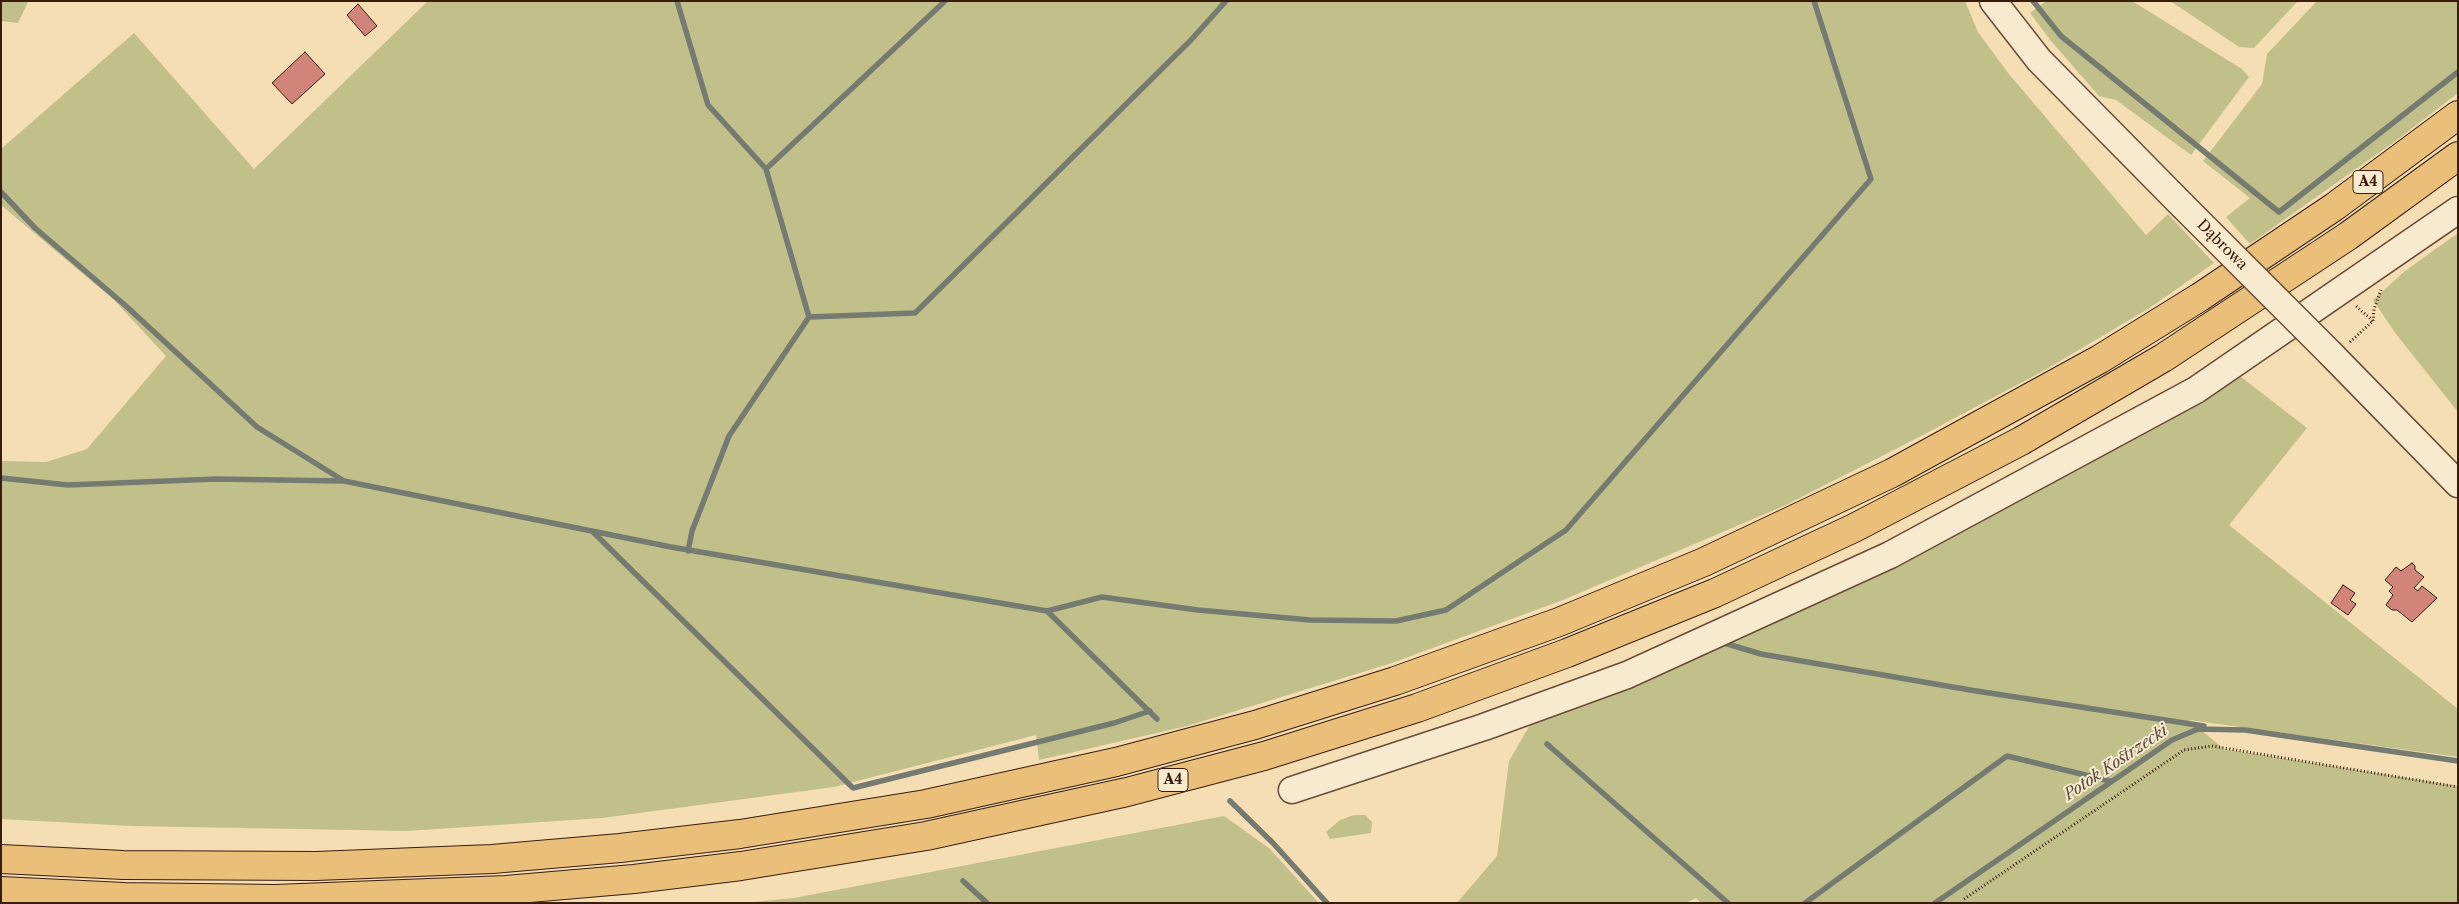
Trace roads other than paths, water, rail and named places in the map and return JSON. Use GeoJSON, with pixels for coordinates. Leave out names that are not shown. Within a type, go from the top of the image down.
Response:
{"type":"FeatureCollection","features":[{"type":"Feature","properties":{"kind":"highway","name":"A4"},"geometry":{"type":"LineString","coordinates":[[1,859],[132,865],[316,866],[492,859],[620,848],[740,834],[926,804],[1116,762],[1256,724],[1395,681],[1559,622],[1704,562],[1892,473],[2084,368],[2200,297],[2334,207],[2458,115]]}},
{"type":"Feature","properties":{"kind":"highway","name":"A4"},"geometry":{"type":"LineString","coordinates":[[1,891],[124,897],[275,899],[467,892],[634,879],[741,866],[926,836],[1127,792],[1264,756],[1417,708],[1576,650],[1715,593],[1854,528],[2021,441],[2164,358],[2340,242],[2458,156]]}},
{"type":"Feature","properties":{"kind":"street","name":"Dąbrowa"},"geometry":{"type":"LineString","coordinates":[[1993,1],[2011,27],[2039,60],[2184,206],[2338,350],[2458,484]]}},
{"type":"Feature","properties":{"kind":"street"},"geometry":{"type":"LineString","coordinates":[[1292,790],[1484,727],[1627,675],[1890,555],[2196,390],[2458,210]]}},
{"type":"Feature","properties":{"kind":"waterway"},"geometry":{"type":"LineString","coordinates":[[677,1],[708,105],[766,169],[809,317]]}},
{"type":"Feature","properties":{"kind":"waterway"},"geometry":{"type":"LineString","coordinates":[[766,169],[945,1]]}},
{"type":"Feature","properties":{"kind":"waterway"},"geometry":{"type":"LineString","coordinates":[[809,317],[915,313],[1191,40],[1226,1]]}},
{"type":"Feature","properties":{"kind":"waterway"},"geometry":{"type":"LineString","coordinates":[[1,192],[35,228],[126,306],[257,427],[344,481],[671,547],[1047,611],[1102,597],[1198,610],[1310,620],[1396,621],[1446,610],[1566,530],[1871,179],[1814,1]]}},
{"type":"Feature","properties":{"kind":"waterway"},"geometry":{"type":"LineString","coordinates":[[2033,1],[2061,36],[2279,212],[2458,72]]}},
{"type":"Feature","properties":{"kind":"waterway"},"geometry":{"type":"LineString","coordinates":[[688,551],[692,531],[729,436],[809,317]]}},
{"type":"Feature","properties":{"kind":"waterway"},"geometry":{"type":"LineString","coordinates":[[1,478],[68,485],[216,479],[342,481]]}},
{"type":"Feature","properties":{"kind":"waterway"},"geometry":{"type":"LineString","coordinates":[[593,532],[853,788],[1114,723],[1150,711]]}},
{"type":"Feature","properties":{"kind":"waterway"},"geometry":{"type":"LineString","coordinates":[[1047,611],[1157,719]]}},
{"type":"Feature","properties":{"kind":"waterway"},"geometry":{"type":"LineString","coordinates":[[1724,643],[1761,654],[1970,690],[2204,726]]}},
{"type":"Feature","properties":{"kind":"waterway","name":"Potok Kostrzecki"},"geometry":{"type":"LineString","coordinates":[[1935,903],[2172,740],[2198,729],[2245,730],[2458,761]]}},
{"type":"Feature","properties":{"kind":"waterway"},"geometry":{"type":"LineString","coordinates":[[1547,744],[1728,903]]}},
{"type":"Feature","properties":{"kind":"waterway"},"geometry":{"type":"LineString","coordinates":[[1805,903],[2007,756],[2110,781]]}},
{"type":"Feature","properties":{"kind":"waterway"},"geometry":{"type":"LineString","coordinates":[[1230,801],[1273,843],[1327,903]]}},
{"type":"Feature","properties":{"kind":"waterway"},"geometry":{"type":"LineString","coordinates":[[963,881],[987,903]]}}]}
